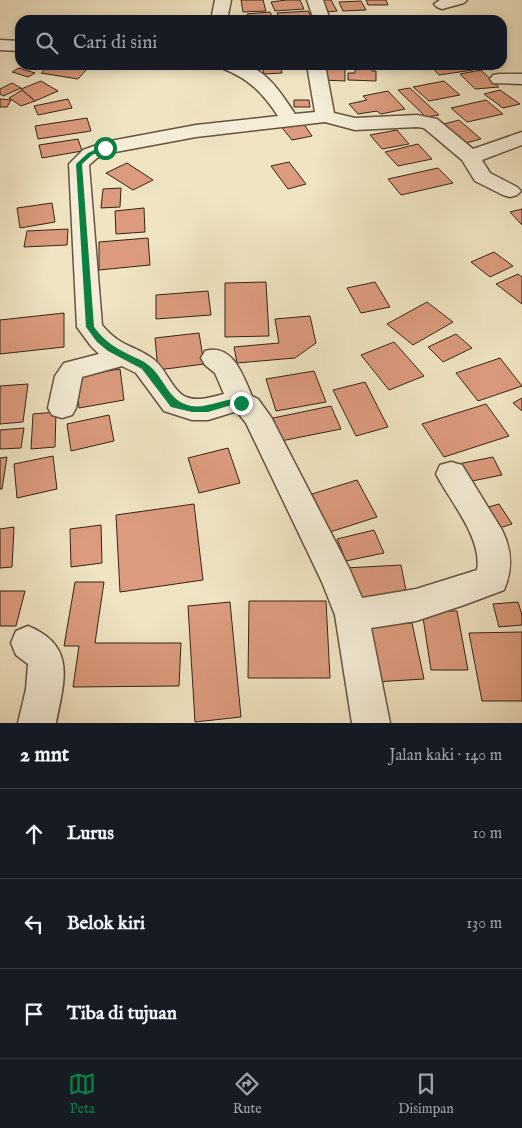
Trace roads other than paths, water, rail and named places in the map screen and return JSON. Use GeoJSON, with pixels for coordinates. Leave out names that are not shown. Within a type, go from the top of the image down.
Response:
{"type":"FeatureCollection","features":[{"type":"Feature","properties":{"kind":"street"},"geometry":{"type":"LineString","coordinates":[[220,15],[223,0]]}},
{"type":"Feature","properties":{"kind":"street"},"geometry":{"type":"LineString","coordinates":[[315,0],[320,15]]}},
{"type":"Feature","properties":{"kind":"street"},"geometry":{"type":"LineString","coordinates":[[442,4],[459,0]]}},
{"type":"Feature","properties":{"kind":"street"},"geometry":{"type":"LineString","coordinates":[[0,45],[15,46]]}},
{"type":"Feature","properties":{"kind":"street"},"geometry":{"type":"LineString","coordinates":[[244,70],[266,85],[290,120]]}},
{"type":"Feature","properties":{"kind":"street"},"geometry":{"type":"LineString","coordinates":[[317,70],[326,116]]}},
{"type":"Feature","properties":{"kind":"street"},"geometry":{"type":"LineString","coordinates":[[499,79],[522,79]]}},
{"type":"Feature","properties":{"kind":"street"},"geometry":{"type":"LineString","coordinates":[[371,723],[352,615],[337,579],[257,417],[248,406],[236,401],[208,409],[182,407],[174,404],[145,366],[110,349],[90,327],[79,164],[90,154],[105,148],[196,131],[326,116],[355,124],[417,121],[430,123],[470,157],[482,177],[510,191]]}},
{"type":"Feature","properties":{"kind":"street"},"geometry":{"type":"LineString","coordinates":[[470,157],[522,138]]}},
{"type":"Feature","properties":{"kind":"street"},"geometry":{"type":"LineString","coordinates":[[62,408],[68,376],[73,370],[124,356]]}},
{"type":"Feature","properties":{"kind":"street"},"geometry":{"type":"LineString","coordinates":[[214,358],[226,368],[241,403]]}},
{"type":"Feature","properties":{"kind":"street"},"geometry":{"type":"LineString","coordinates":[[352,615],[416,605],[492,579],[495,562],[491,540],[451,474]]}},
{"type":"Feature","properties":{"kind":"street"},"geometry":{"type":"LineString","coordinates":[[28,643],[45,657],[47,673],[37,723]]}}]}
